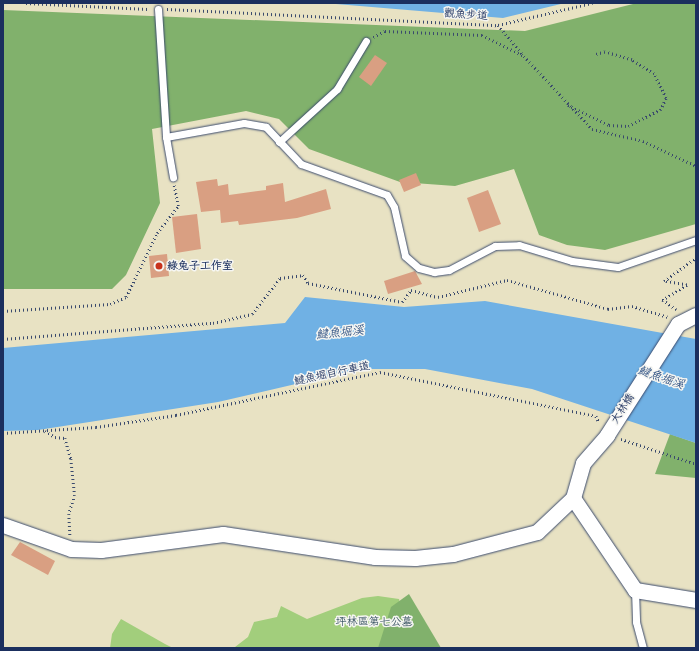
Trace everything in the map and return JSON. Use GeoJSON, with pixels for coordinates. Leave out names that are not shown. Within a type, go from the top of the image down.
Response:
{"type":"FeatureCollection","features":[{"type":"Feature","properties":{"kind":"street","name":"大林橋"},"geometry":{"type":"LineString","coordinates":[[573,498],[582,463],[607,435],[686,320]]}},
{"type":"Feature","properties":{"kind":"street"},"geometry":{"type":"LineString","coordinates":[[3,525],[71,549],[101,550],[223,534],[375,557],[423,557],[453,554],[537,532],[573,498],[635,590],[696,600]]}},
{"type":"Feature","properties":{"kind":"lane"},"geometry":{"type":"LineString","coordinates":[[158,9],[166,137],[173,177]]}},
{"type":"Feature","properties":{"kind":"lane"},"geometry":{"type":"LineString","coordinates":[[279,142],[337,89],[366,41]]}},
{"type":"Feature","properties":{"kind":"lane"},"geometry":{"type":"LineString","coordinates":[[166,137],[244,123],[266,127],[301,164],[387,195],[394,207],[405,256],[419,268],[434,272],[449,270],[496,246],[519,245],[572,261],[618,267],[696,240]]}},
{"type":"Feature","properties":{"kind":"lane"},"geometry":{"type":"LineString","coordinates":[[635,590],[636,622],[643,648]]}},
{"type":"Feature","properties":{"kind":"path","name":"觀魚步道"},"geometry":{"type":"LineString","coordinates":[[26,3],[498,25],[592,3]]}},
{"type":"Feature","properties":{"kind":"path"},"geometry":{"type":"LineString","coordinates":[[498,25],[566,104],[592,129],[643,141],[696,166]]}},
{"type":"Feature","properties":{"kind":"path"},"geometry":{"type":"LineString","coordinates":[[366,41],[385,31],[482,34],[524,56]]}},
{"type":"Feature","properties":{"kind":"path"},"geometry":{"type":"LineString","coordinates":[[566,104],[609,125],[628,126],[660,110],[666,98],[654,74],[632,60],[605,52],[594,55]]}},
{"type":"Feature","properties":{"kind":"path"},"geometry":{"type":"LineString","coordinates":[[3,311],[110,304],[126,297],[156,233],[178,206],[173,177]]}},
{"type":"Feature","properties":{"kind":"path"},"geometry":{"type":"LineString","coordinates":[[686,320],[662,300],[687,285],[664,282],[696,258]]}},
{"type":"Feature","properties":{"kind":"path"},"geometry":{"type":"LineString","coordinates":[[3,339],[213,323],[252,314],[280,278],[302,275],[308,282],[402,302],[411,290],[438,297],[507,280],[608,309],[632,306],[686,320]]}},
{"type":"Feature","properties":{"kind":"path","name":"𩻸魚堀自行車道"},"geometry":{"type":"LineString","coordinates":[[3,433],[96,427],[176,415],[380,372],[596,416],[607,435]]}},
{"type":"Feature","properties":{"kind":"path"},"geometry":{"type":"LineString","coordinates":[[44,431],[55,437],[64,438],[71,458],[74,496],[69,514],[71,549]]}},
{"type":"Feature","properties":{"kind":"path"},"geometry":{"type":"LineString","coordinates":[[607,435],[696,464]]}},
{"type":"Feature","properties":{"kind":"green space"},"geometry":{"type":"Polygon","coordinates":[[[637,3],[696,3],[696,224],[605,250],[567,245],[539,235],[514,169],[455,186],[400,182],[309,149],[279,119],[246,111],[152,129],[160,203],[126,275],[112,289],[3,289],[3,10],[525,31],[637,3]]]}},
{"type":"Feature","properties":{"kind":"green space"},"geometry":{"type":"Polygon","coordinates":[[[670,434],[696,443],[696,478],[655,474],[670,434]]]}},
{"type":"Feature","properties":{"kind":"green space"},"geometry":{"type":"Polygon","coordinates":[[[409,594],[441,648],[378,648],[391,607],[409,594]]]}},
{"type":"Feature","properties":{"kind":"green space","name":"坪林區第七公墓"},"geometry":{"type":"Polygon","coordinates":[[[378,596],[399,599],[410,648],[198,648],[235,647],[248,637],[254,622],[277,617],[281,606],[307,619],[362,598],[378,596]]]}},
{"type":"Feature","properties":{"kind":"green space"},"geometry":{"type":"Polygon","coordinates":[[[121,619],[173,648],[110,648],[112,634],[121,619]]]}},
{"type":"Feature","properties":{"kind":"water"},"geometry":{"type":"Polygon","coordinates":[[[324,3],[565,3],[503,18],[324,3]]]}},
{"type":"Feature","properties":{"kind":"water","name":"𩻸魚堀溪"},"geometry":{"type":"Polygon","coordinates":[[[305,297],[404,307],[485,301],[696,339],[696,443],[532,389],[425,369],[360,369],[218,402],[38,430],[3,431],[3,348],[285,323],[305,297]]]}},
{"type":"Feature","properties":{"kind":"building"},"geometry":{"type":"Polygon","coordinates":[[[375,55],[387,63],[371,86],[359,77],[375,55]]]}},
{"type":"Feature","properties":{"kind":"building"},"geometry":{"type":"Polygon","coordinates":[[[416,173],[421,185],[404,192],[399,180],[416,173]]]}},
{"type":"Feature","properties":{"kind":"building"},"geometry":{"type":"Polygon","coordinates":[[[217,179],[218,186],[228,184],[229,195],[266,190],[266,186],[283,183],[285,202],[326,189],[331,209],[297,218],[239,225],[238,221],[221,223],[220,210],[201,212],[196,182],[217,179]]]}},
{"type":"Feature","properties":{"kind":"building"},"geometry":{"type":"Polygon","coordinates":[[[488,190],[501,224],[479,232],[467,198],[488,190]]]}},
{"type":"Feature","properties":{"kind":"building"},"geometry":{"type":"Polygon","coordinates":[[[197,214],[201,249],[176,253],[172,217],[197,214]]]}},
{"type":"Feature","properties":{"kind":"building","name":"綠兔子工作室"},"geometry":{"type":"Polygon","coordinates":[[[167,254],[169,276],[151,278],[149,256],[167,254]]]}},
{"type":"Feature","properties":{"kind":"building"},"geometry":{"type":"Polygon","coordinates":[[[415,271],[422,284],[388,294],[384,281],[415,271]]]}},
{"type":"Feature","properties":{"kind":"building"},"geometry":{"type":"Polygon","coordinates":[[[20,542],[55,561],[48,575],[11,555],[20,542]]]}},
{"type":"Feature","properties":{"kind":"place","name":"綠兔子工作室"},"geometry":{"type":"Point","coordinates":[159,266]}}]}
